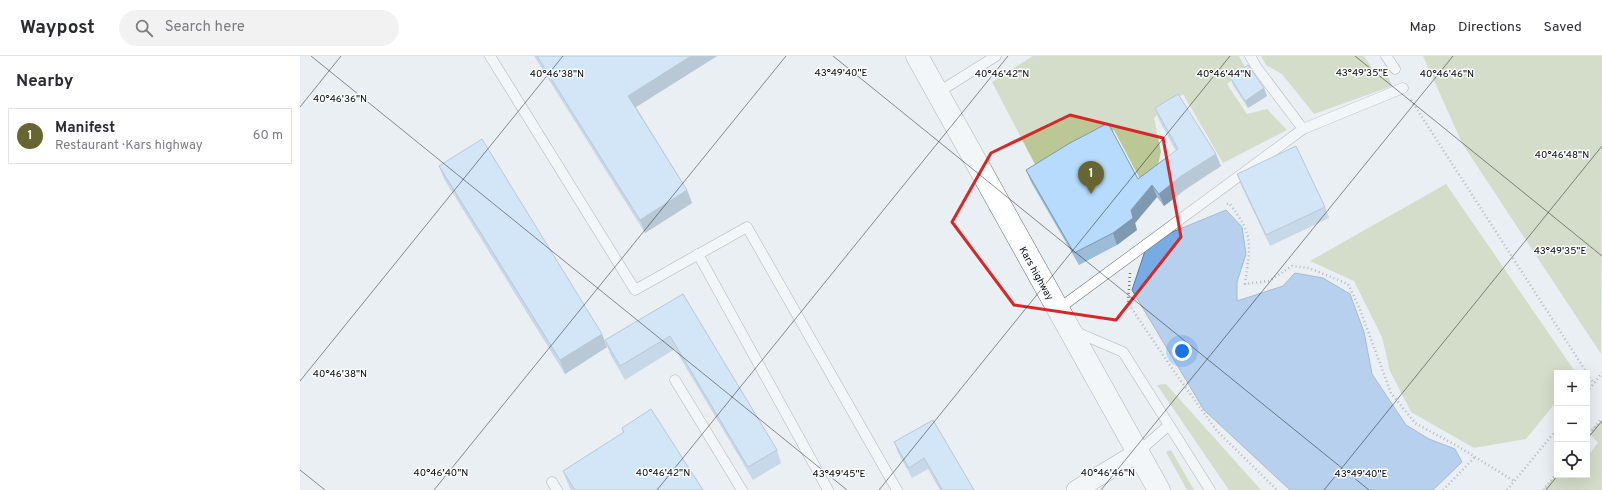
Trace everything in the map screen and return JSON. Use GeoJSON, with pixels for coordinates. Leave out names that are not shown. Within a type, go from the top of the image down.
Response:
{"type":"FeatureCollection","features":[{"type":"Feature","properties":{"kind":"main road","name":"Kars highway"},"geometry":{"type":"LineString","coordinates":[[917,56],[1137,454],[1159,490]]}},
{"type":"Feature","properties":{"kind":"street"},"geometry":{"type":"LineString","coordinates":[[1076,490],[1137,454]]}},
{"type":"Feature","properties":{"kind":"lane"},"geometry":{"type":"LineString","coordinates":[[490,56],[635,290],[747,227],[896,490]]}},
{"type":"Feature","properties":{"kind":"lane"},"geometry":{"type":"LineString","coordinates":[[937,94],[996,56]]}},
{"type":"Feature","properties":{"kind":"lane"},"geometry":{"type":"LineString","coordinates":[[1250,56],[1257,68],[1303,129]]}},
{"type":"Feature","properties":{"kind":"lane"},"geometry":{"type":"LineString","coordinates":[[1386,56],[1395,69]]}},
{"type":"Feature","properties":{"kind":"lane"},"geometry":{"type":"LineString","coordinates":[[1057,310],[1303,129],[1403,88]]}},
{"type":"Feature","properties":{"kind":"lane"},"geometry":{"type":"LineString","coordinates":[[698,254],[828,490]]}},
{"type":"Feature","properties":{"kind":"lane"},"geometry":{"type":"LineString","coordinates":[[1068,329],[1123,352],[1210,490]]}},
{"type":"Feature","properties":{"kind":"lane"},"geometry":{"type":"LineString","coordinates":[[674,380],[742,490]]}},
{"type":"Feature","properties":{"kind":"lane"},"geometry":{"type":"LineString","coordinates":[[1137,454],[1170,426]]}},
{"type":"Feature","properties":{"kind":"path"},"geometry":{"type":"LineString","coordinates":[[1403,88],[1585,370]]}},
{"type":"Feature","properties":{"kind":"path"},"geometry":{"type":"LineString","coordinates":[[1222,205],[1229,203],[1243,220],[1250,242],[1245,284],[1270,281],[1292,266],[1309,268],[1348,284],[1359,307],[1391,393],[1415,423],[1475,457],[1514,482]]}},
{"type":"Feature","properties":{"kind":"path"},"geometry":{"type":"LineString","coordinates":[[1131,268],[1128,303],[1173,370],[1217,431],[1277,490]]}},
{"type":"Feature","properties":{"kind":"path"},"geometry":{"type":"LineString","coordinates":[[1590,389],[1602,374]]}},
{"type":"Feature","properties":{"kind":"path"},"geometry":{"type":"LineString","coordinates":[[1590,378],[1594,384]]}},
{"type":"Feature","properties":{"kind":"path"},"geometry":{"type":"LineString","coordinates":[[1590,433],[1602,418]]}},
{"type":"Feature","properties":{"kind":"path"},"geometry":{"type":"LineString","coordinates":[[1507,490],[1554,433]]}},
{"type":"Feature","properties":{"kind":"path"},"geometry":{"type":"LineString","coordinates":[[1443,490],[1475,457]]}},
{"type":"Feature","properties":{"kind":"path"},"geometry":{"type":"LineString","coordinates":[[1543,490],[1554,477]]}},
{"type":"Feature","properties":{"kind":"highlighted area"},"geometry":{"type":"Polygon","coordinates":[[[1070,115],[1163,138],[1181,237],[1116,320],[1014,305],[952,222],[991,153],[1070,115]]]}},
{"type":"Feature","properties":{"kind":"green space"},"geometry":{"type":"Polygon","coordinates":[[[1033,56],[1239,56],[1246,69],[1227,84],[1247,114],[1267,109],[1287,130],[1223,163],[1183,94],[1154,118],[1161,152],[1156,173],[1142,183],[1114,130],[1038,170],[992,82],[1033,56]]]}},
{"type":"Feature","properties":{"kind":"green space"},"geometry":{"type":"Polygon","coordinates":[[[1261,56],[1364,56],[1378,77],[1387,73],[1392,86],[1314,114],[1282,74],[1266,65],[1261,56]]]}},
{"type":"Feature","properties":{"kind":"green space"},"geometry":{"type":"Polygon","coordinates":[[[1423,56],[1602,56],[1601,354],[1462,143],[1423,56]]]}},
{"type":"Feature","properties":{"kind":"green space"},"geometry":{"type":"Polygon","coordinates":[[[1446,184],[1574,370],[1554,370],[1554,405],[1526,439],[1474,448],[1411,412],[1390,371],[1382,337],[1354,281],[1310,261],[1446,184]]]}},
{"type":"Feature","properties":{"kind":"green space"},"geometry":{"type":"Polygon","coordinates":[[[1166,384],[1261,490],[1229,490],[1157,385],[1166,384]]]}},
{"type":"Feature","properties":{"kind":"green space"},"geometry":{"type":"Polygon","coordinates":[[[1602,421],[1602,490],[1543,490],[1554,477],[1590,478],[1590,453],[1598,443],[1591,435],[1591,429],[1602,421]]]}},
{"type":"Feature","properties":{"kind":"green space"},"geometry":{"type":"Polygon","coordinates":[[[1171,450],[1194,490],[1187,490],[1166,452],[1171,450]]]}},
{"type":"Feature","properties":{"kind":"water"},"geometry":{"type":"Polygon","coordinates":[[[1226,210],[1242,227],[1246,254],[1237,282],[1237,301],[1283,286],[1295,273],[1323,278],[1350,294],[1364,332],[1372,374],[1406,425],[1429,439],[1455,449],[1462,462],[1433,490],[1290,490],[1204,410],[1132,290],[1145,251],[1170,233],[1226,210]]]}},
{"type":"Feature","properties":{"kind":"building"},"geometry":{"type":"Polygon","coordinates":[[[537,56],[691,56],[628,96],[687,190],[640,220],[537,56]]]}},
{"type":"Feature","properties":{"kind":"building"},"geometry":{"type":"Polygon","coordinates":[[[1248,65],[1264,88],[1245,101],[1230,77],[1248,65]]]}},
{"type":"Feature","properties":{"kind":"building"},"geometry":{"type":"Polygon","coordinates":[[[1178,94],[1216,154],[1181,176],[1159,194],[1152,185],[1131,210],[1133,218],[1113,233],[1074,253],[1026,170],[1070,143],[1108,123],[1138,179],[1178,149],[1155,108],[1178,94]]]}},
{"type":"Feature","properties":{"kind":"building"},"geometry":{"type":"Polygon","coordinates":[[[482,139],[602,334],[560,360],[439,166],[482,139]]]}},
{"type":"Feature","properties":{"kind":"building"},"geometry":{"type":"Polygon","coordinates":[[[1296,146],[1325,207],[1266,235],[1237,174],[1296,146]]]}},
{"type":"Feature","properties":{"kind":"building"},"geometry":{"type":"Polygon","coordinates":[[[683,294],[777,450],[748,467],[670,336],[620,366],[605,340],[683,294]]]}},
{"type":"Feature","properties":{"kind":"building"},"geometry":{"type":"Polygon","coordinates":[[[651,409],[703,490],[575,490],[563,471],[624,432],[622,428],[651,409]]]}},
{"type":"Feature","properties":{"kind":"building"},"geometry":{"type":"Polygon","coordinates":[[[933,420],[974,490],[940,490],[942,489],[924,458],[909,468],[894,442],[933,420]]]}},
{"type":"Feature","properties":{"kind":"place","name":"Manifest"},"geometry":{"type":"Point","coordinates":[1091,194]}}]}
